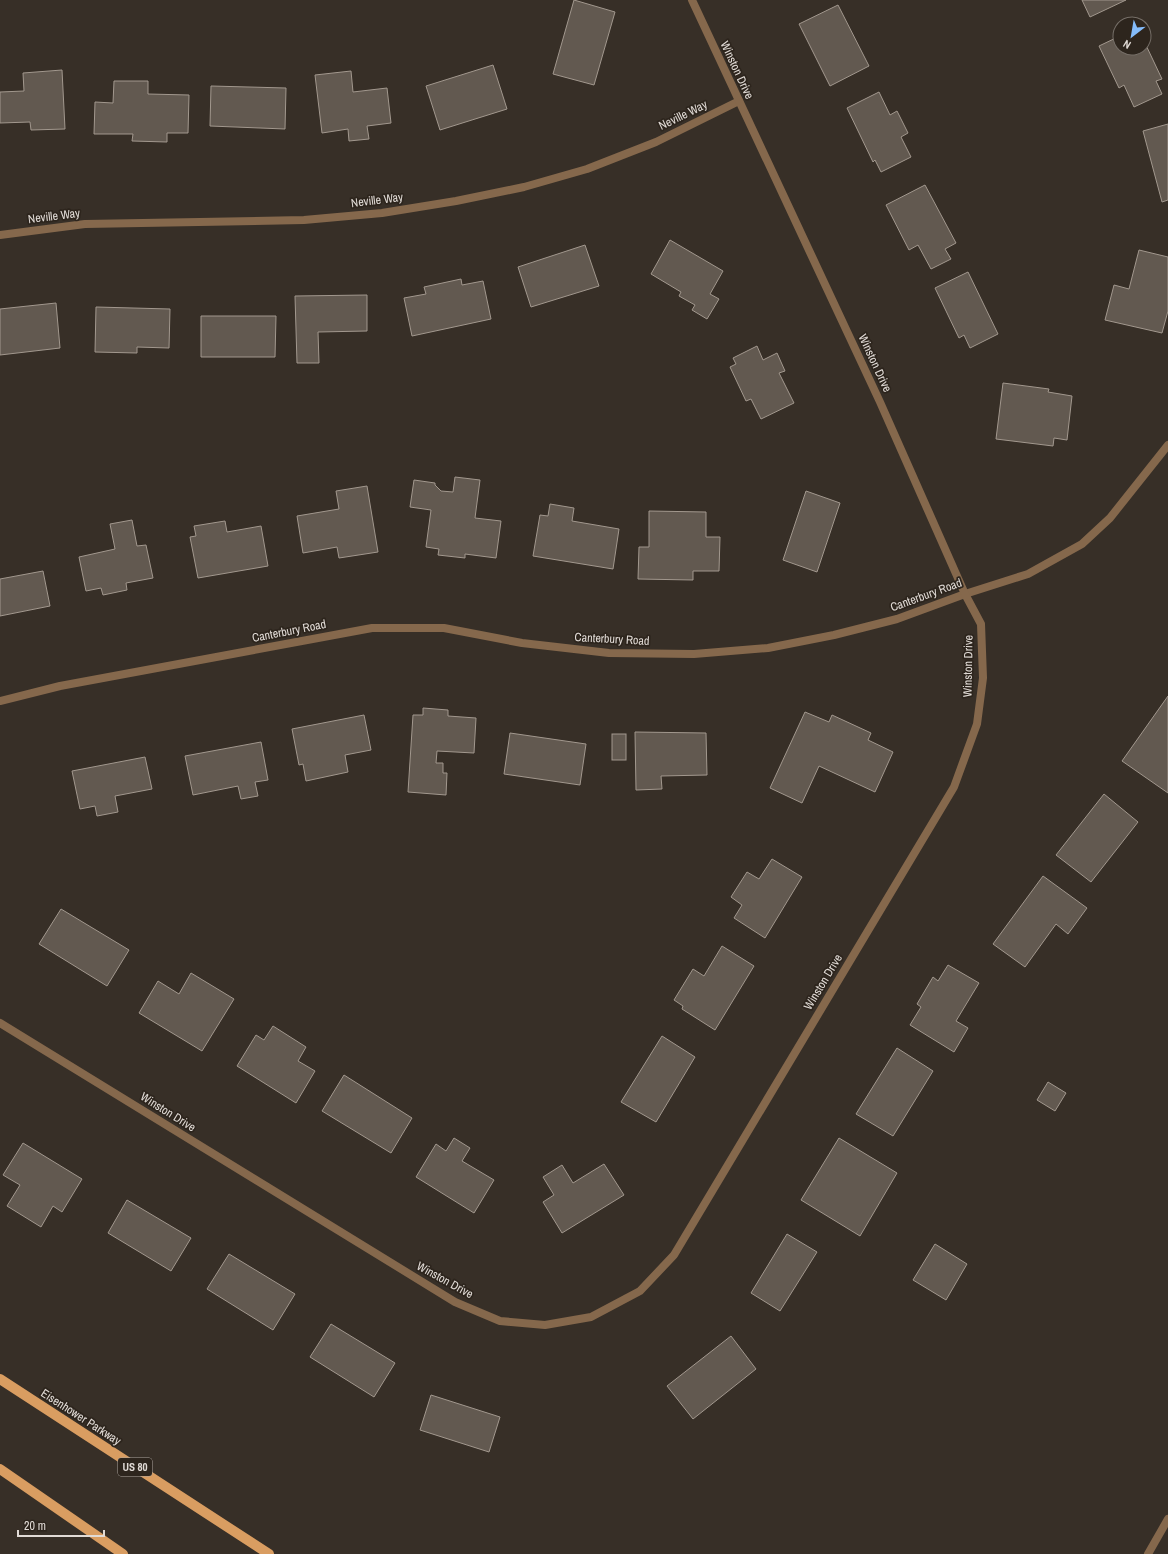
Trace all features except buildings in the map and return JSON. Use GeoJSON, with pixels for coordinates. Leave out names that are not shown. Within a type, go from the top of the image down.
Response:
{"type":"FeatureCollection","features":[{"type":"Feature","properties":{"kind":"main road","name":"Eisenhower Parkway"},"geometry":{"type":"LineString","coordinates":[[0,1379],[269,1554]]}},
{"type":"Feature","properties":{"kind":"main road"},"geometry":{"type":"LineString","coordinates":[[0,1469],[123,1554]]}},
{"type":"Feature","properties":{"kind":"street","name":"Winston Drive"},"geometry":{"type":"LineString","coordinates":[[0,1023],[455,1302],[500,1321],[545,1325],[591,1317],[640,1291],[674,1256],[954,787],[977,724],[982,678],[981,624],[965,594],[876,395],[692,0]]}},
{"type":"Feature","properties":{"kind":"street","name":"Neville Way"},"geometry":{"type":"LineString","coordinates":[[0,235],[85,224],[304,220],[382,213],[456,201],[587,170],[656,142],[739,101]]}},
{"type":"Feature","properties":{"kind":"street","name":"Canterbury Road"},"geometry":{"type":"LineString","coordinates":[[0,701],[60,686],[372,628],[444,628],[522,643],[609,653],[694,654],[768,648],[834,635],[897,619],[965,594],[1028,574],[1082,544],[1110,518],[1168,445]]}},
{"type":"Feature","properties":{"kind":"street"},"geometry":{"type":"LineString","coordinates":[[1148,1554],[1168,1519]]}}]}
